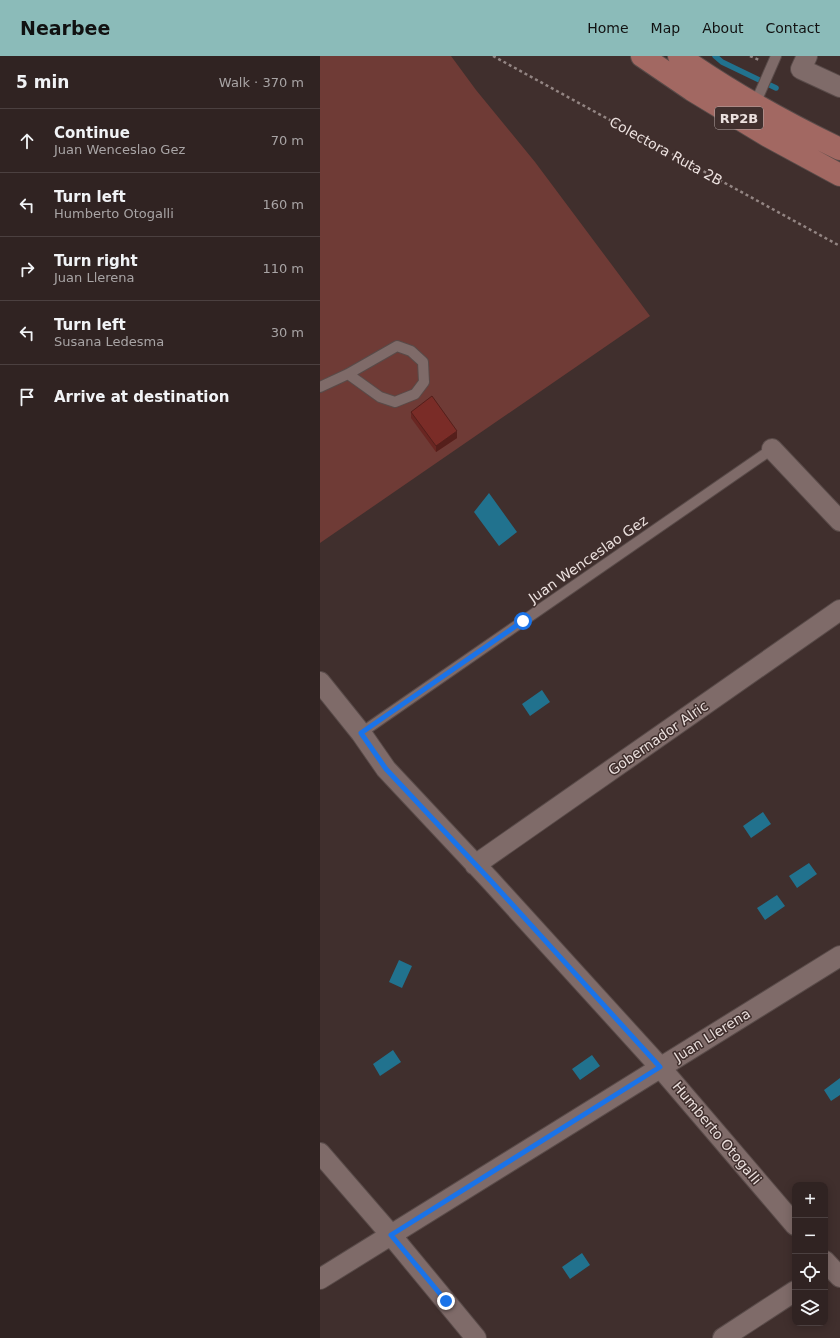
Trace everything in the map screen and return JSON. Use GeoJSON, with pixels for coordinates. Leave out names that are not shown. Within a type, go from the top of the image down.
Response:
{"type":"FeatureCollection","features":[{"type":"Feature","properties":{"kind":"main road","name":"RP2B"},"geometry":{"type":"LineString","coordinates":[[642,56],[692,90],[768,136],[840,175]]}},
{"type":"Feature","properties":{"kind":"main road","name":"RP2B"},"geometry":{"type":"LineString","coordinates":[[679,56],[709,77],[796,128],[840,149]]}},
{"type":"Feature","properties":{"kind":"street"},"geometry":{"type":"LineString","coordinates":[[804,62],[840,87]]}},
{"type":"Feature","properties":{"kind":"street"},"geometry":{"type":"LineString","coordinates":[[772,449],[840,521]]}},
{"type":"Feature","properties":{"kind":"street","name":"Gobernador Alric"},"geometry":{"type":"LineString","coordinates":[[475,865],[840,610]]}},
{"type":"Feature","properties":{"kind":"street","name":"Humberto Otogalli"},"geometry":{"type":"LineString","coordinates":[[320,682],[361,733],[386,769],[660,1067],[792,1222]]}},
{"type":"Feature","properties":{"kind":"street","name":"Juan Llerena"},"geometry":{"type":"LineString","coordinates":[[320,1279],[840,956]]}},
{"type":"Feature","properties":{"kind":"street"},"geometry":{"type":"LineString","coordinates":[[320,1153],[391,1235],[476,1338]]}},
{"type":"Feature","properties":{"kind":"street"},"geometry":{"type":"LineString","coordinates":[[723,1338],[792,1293]]}},
{"type":"Feature","properties":{"kind":"lane"},"geometry":{"type":"LineString","coordinates":[[755,104],[776,56]]}},
{"type":"Feature","properties":{"kind":"lane"},"geometry":{"type":"LineString","coordinates":[[320,387],[348,374],[397,346],[411,351],[423,362],[424,382],[414,394],[396,402],[380,398],[348,374]]}},
{"type":"Feature","properties":{"kind":"lane","name":"Juan Wenceslao Gez"},"geometry":{"type":"LineString","coordinates":[[361,733],[772,449]]}},
{"type":"Feature","properties":{"kind":"path","name":"Colectora Ruta 2B"},"geometry":{"type":"LineString","coordinates":[[493,56],[840,246]]}},
{"type":"Feature","properties":{"kind":"shaded area"},"geometry":{"type":"Polygon","coordinates":[[[320,56],[451,56],[476,90],[535,162],[650,316],[320,543],[320,56]]]}},
{"type":"Feature","properties":{"kind":"water"},"geometry":{"type":"Polygon","coordinates":[[[489,493],[517,532],[499,546],[474,512],[489,493]]]}},
{"type":"Feature","properties":{"kind":"water"},"geometry":{"type":"Polygon","coordinates":[[[542,690],[550,702],[530,716],[522,704],[542,690]]]}},
{"type":"Feature","properties":{"kind":"water"},"geometry":{"type":"Polygon","coordinates":[[[763,812],[771,824],[751,838],[743,826],[763,812]]]}},
{"type":"Feature","properties":{"kind":"water"},"geometry":{"type":"Polygon","coordinates":[[[809,863],[817,874],[797,888],[789,876],[809,863]]]}},
{"type":"Feature","properties":{"kind":"water"},"geometry":{"type":"Polygon","coordinates":[[[777,895],[785,906],[765,920],[757,908],[777,895]]]}},
{"type":"Feature","properties":{"kind":"water"},"geometry":{"type":"Polygon","coordinates":[[[399,960],[412,966],[402,988],[389,982],[399,960]]]}},
{"type":"Feature","properties":{"kind":"water"},"geometry":{"type":"Polygon","coordinates":[[[393,1050],[401,1062],[380,1076],[373,1064],[393,1050]]]}},
{"type":"Feature","properties":{"kind":"water"},"geometry":{"type":"Polygon","coordinates":[[[592,1055],[600,1066],[580,1080],[572,1069],[592,1055]]]}},
{"type":"Feature","properties":{"kind":"water"},"geometry":{"type":"Polygon","coordinates":[[[840,1078],[840,1095],[831,1101],[824,1090],[840,1078]]]}},
{"type":"Feature","properties":{"kind":"water"},"geometry":{"type":"Polygon","coordinates":[[[582,1253],[590,1265],[570,1279],[562,1267],[582,1253]]]}},
{"type":"Feature","properties":{"kind":"building"},"geometry":{"type":"Polygon","coordinates":[[[432,396],[457,431],[436,446],[411,412],[432,396]]]}},
{"type":"Feature","properties":{"kind":"waterway"},"geometry":{"type":"LineString","coordinates":[[715,56],[722,62],[776,88]]}},
{"type":"Feature","properties":{"kind":"route"},"geometry":{"type":"LineString","coordinates":[[446,1301],[391,1235],[660,1067],[490,880],[386,769],[361,733],[523,621]]}}]}
